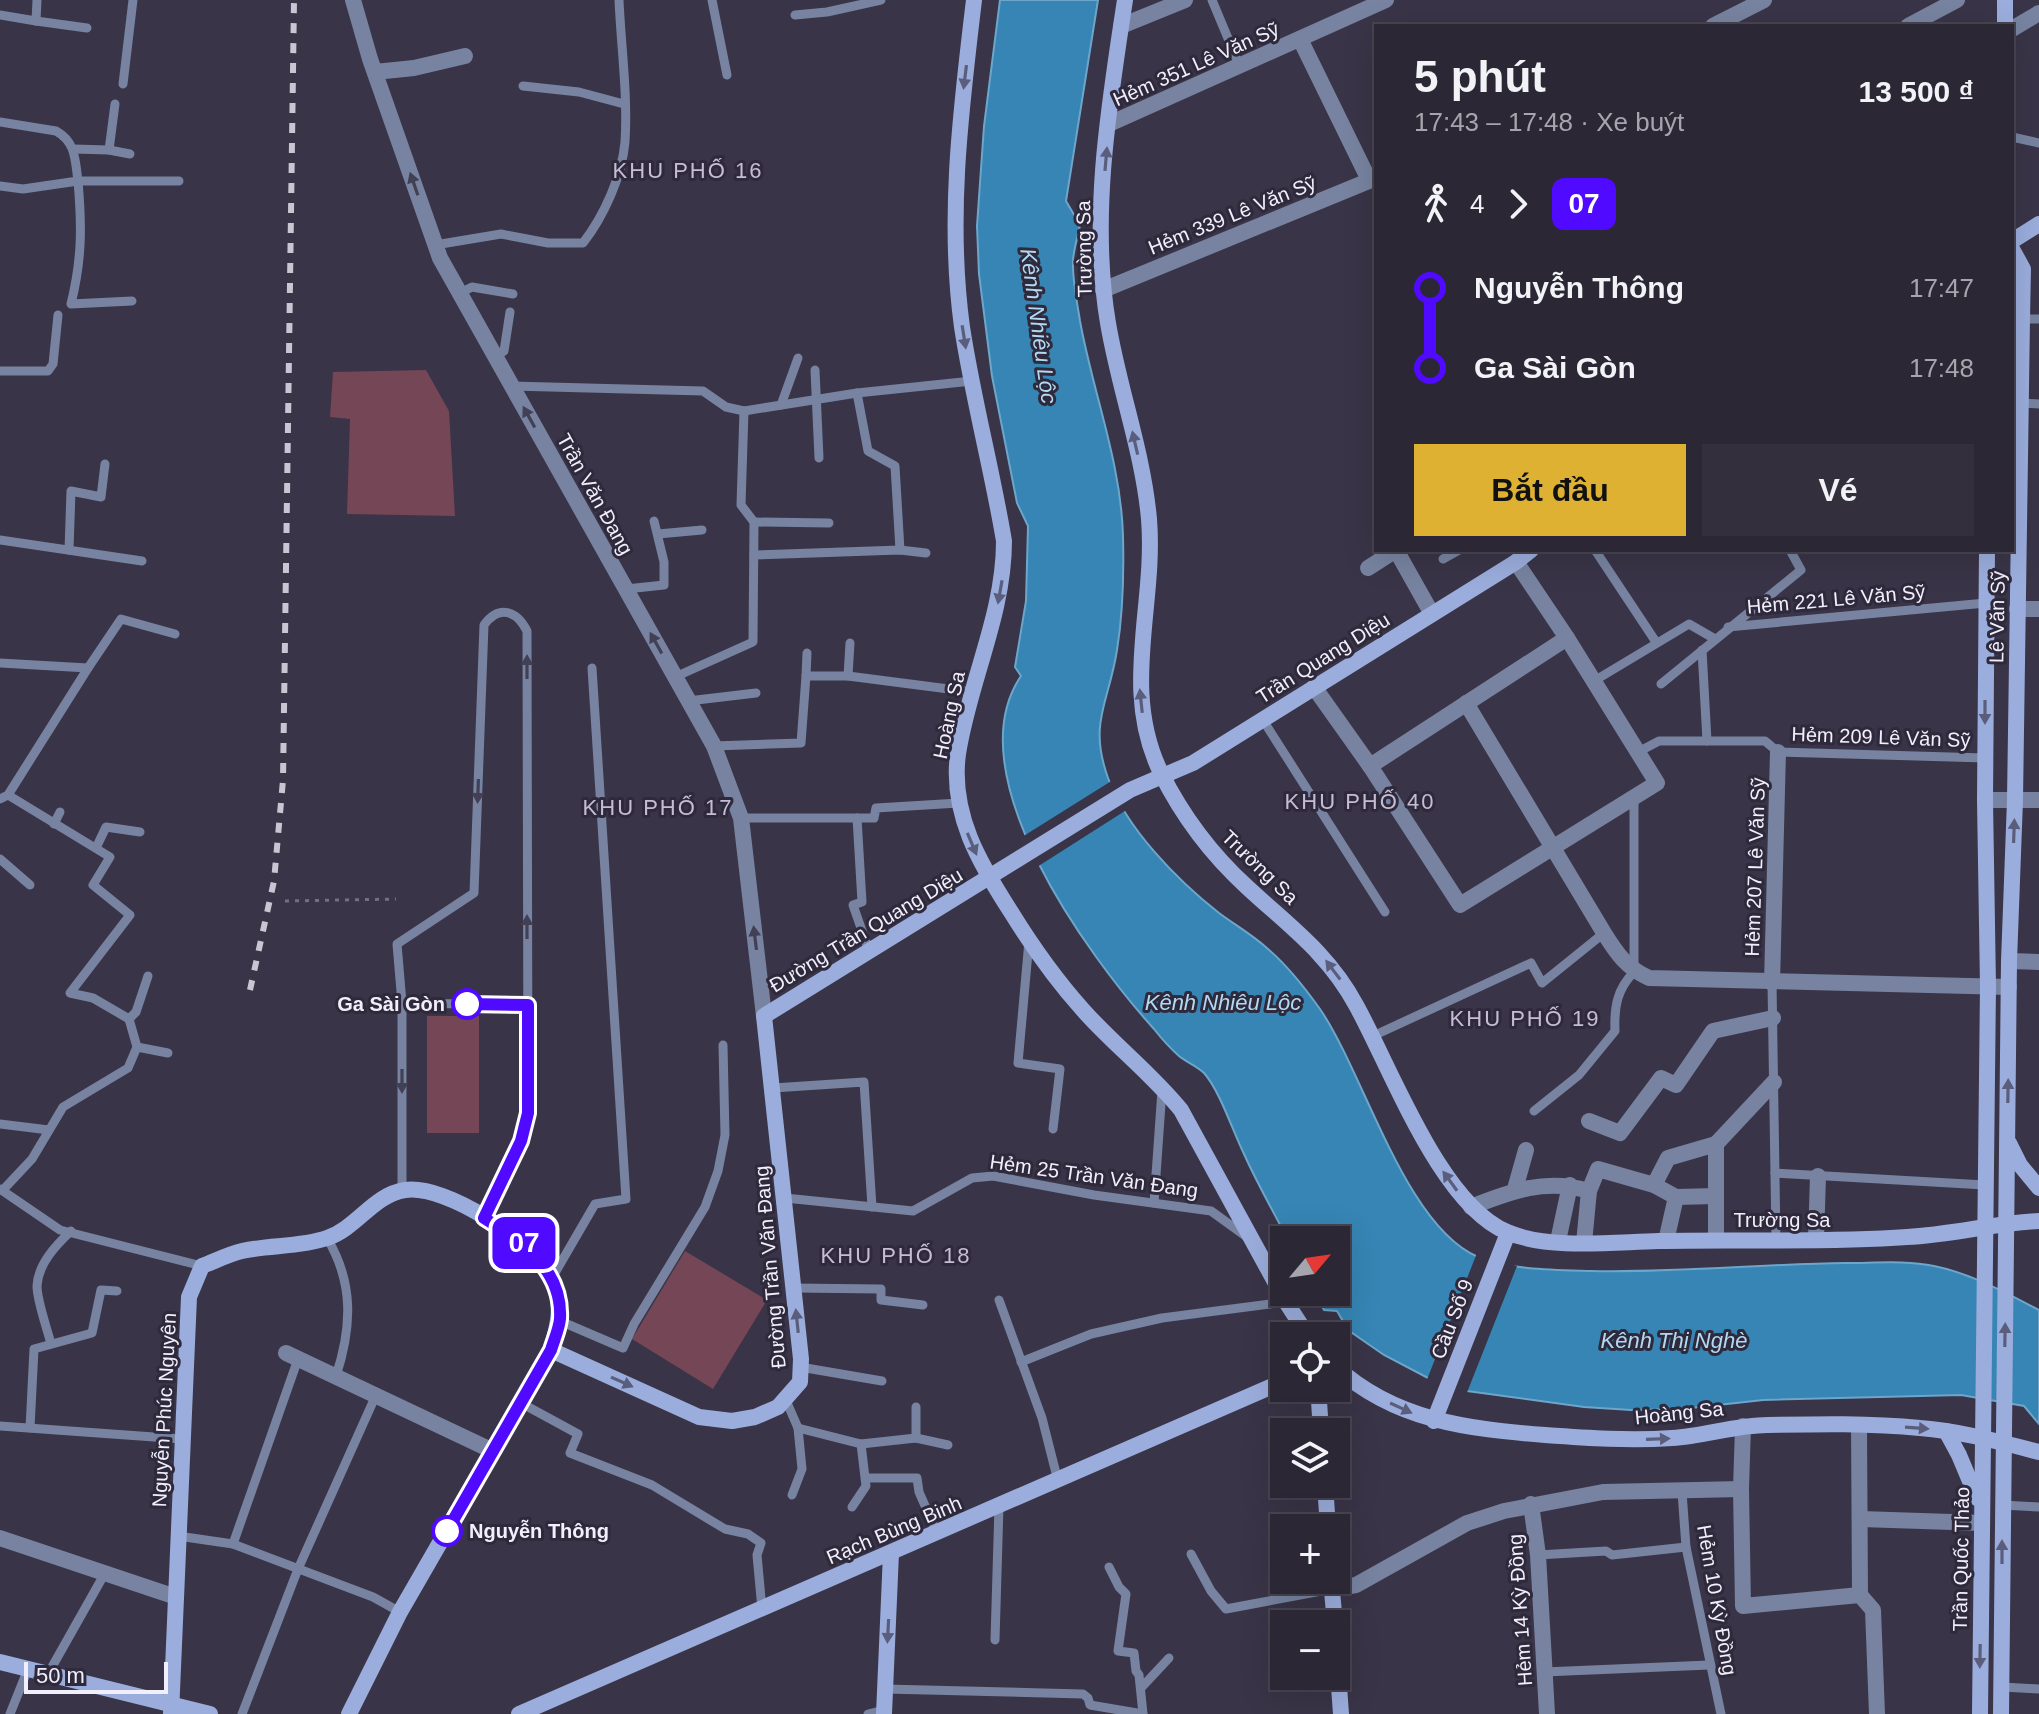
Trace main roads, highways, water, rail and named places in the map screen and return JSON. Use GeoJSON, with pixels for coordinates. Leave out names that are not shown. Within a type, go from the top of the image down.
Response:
{"type":"FeatureCollection","features":[{"type":"Feature","properties":{"kind":"water","name":"Kênh Nhiêu Lộc"},"geometry":{"type":"Polygon","coordinates":[[[1000,0],[1098,0],[1066,201],[1080,225],[1073,260],[1075,290],[1085,348],[1117,481],[1123,536],[1119,636],[1100,727],[1102,759],[1116,797],[1154,852],[1186,885],[1268,949],[1320,1009],[1337,1037],[1388,1146],[1429,1214],[1452,1240],[1478,1257],[1519,1267],[1655,1271],[1890,1262],[1923,1264],[1961,1273],[2039,1310],[2039,1424],[2024,1406],[1961,1395],[1763,1400],[1682,1409],[1631,1410],[1584,1407],[1467,1391],[1428,1378],[1384,1355],[1350,1331],[1350,1322],[1343,1322],[1337,1311],[1324,1310],[1322,1306],[1350,1306],[1350,1226],[1281,1226],[1210,1081],[1166,1043],[1096,957],[1038,862],[1016,812],[1004,762],[1005,716],[1021,676],[1015,667],[1026,601],[1028,526],[1017,503],[992,376],[979,274],[977,226],[984,126],[1000,0]]]}},
{"type":"Feature","properties":{"kind":"railway"},"geometry":{"type":"LineString","coordinates":[[250,990],[274,881],[283,780],[294,0]]}},
{"type":"Feature","properties":{"kind":"place","name":"Ga Sài Gòn"},"geometry":{"type":"Point","coordinates":[467,1004]}},
{"type":"Feature","properties":{"kind":"place","name":"Nguyễn Thông"},"geometry":{"type":"Point","coordinates":[447,1531]}},
{"type":"Feature","properties":{"kind":"district","name":"KHU PHỐ 16"},"geometry":{"type":"Point","coordinates":[688,170]}},
{"type":"Feature","properties":{"kind":"district","name":"KHU PHỐ 40"},"geometry":{"type":"Point","coordinates":[1360,801]}},
{"type":"Feature","properties":{"kind":"district","name":"KHU PHỐ 17"},"geometry":{"type":"Point","coordinates":[658,807]}},
{"type":"Feature","properties":{"kind":"district","name":"KHU PHỐ 19"},"geometry":{"type":"Point","coordinates":[1525,1018]}},
{"type":"Feature","properties":{"kind":"district","name":"KHU PHỐ 18"},"geometry":{"type":"Point","coordinates":[896,1255]}},
{"type":"Feature","properties":{"kind":"water label","name":"Kênh Thị Nghè"},"geometry":{"type":"Point","coordinates":[1674,1340]}}]}
